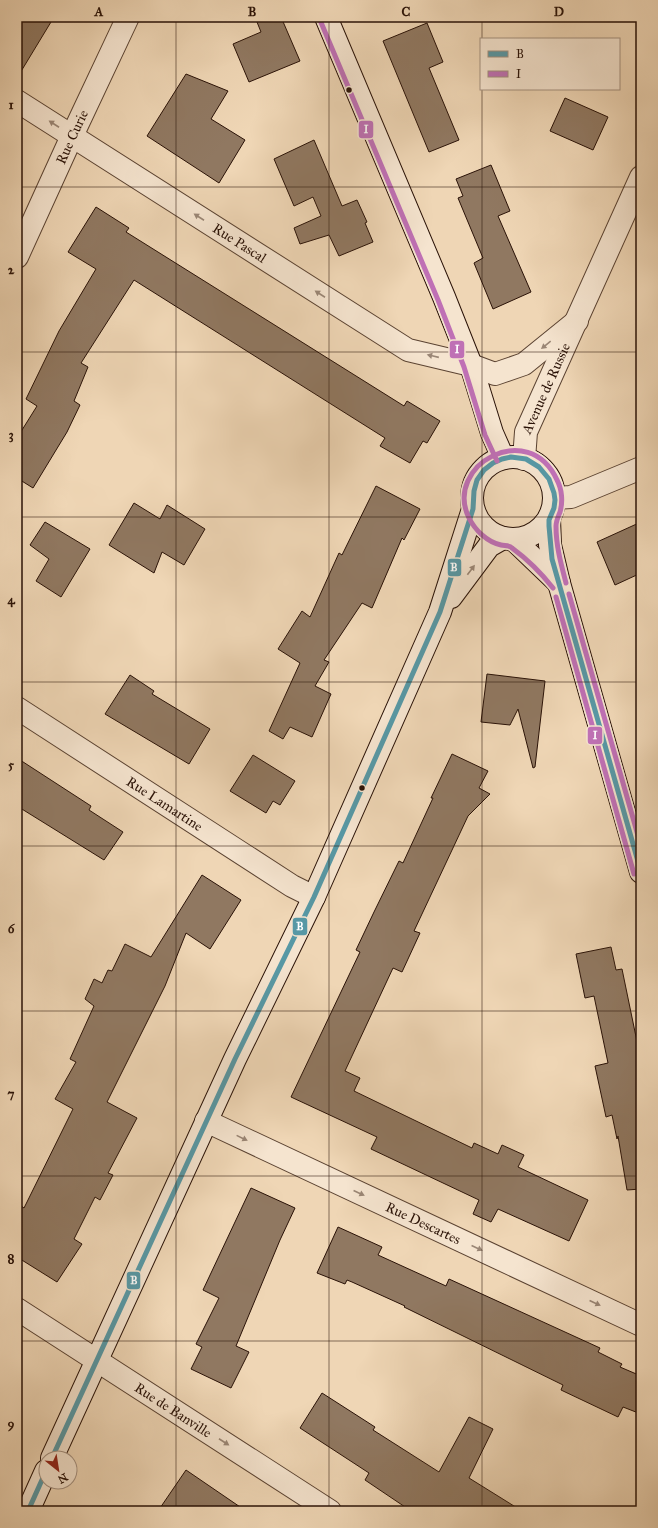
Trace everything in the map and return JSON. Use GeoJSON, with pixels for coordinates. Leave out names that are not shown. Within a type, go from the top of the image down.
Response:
{"type":"FeatureCollection","features":[{"type":"Feature","properties":{"kind":"street","name":"Rue Curie"},"geometry":{"type":"LineString","coordinates":[[17,257],[128,17]]}},
{"type":"Feature","properties":{"kind":"street"},"geometry":{"type":"LineString","coordinates":[[326,17],[471,365],[492,433],[503,458]]}},
{"type":"Feature","properties":{"kind":"street","name":"Rue Pascal"},"geometry":{"type":"LineString","coordinates":[[17,101],[408,350],[471,365]]}},
{"type":"Feature","properties":{"kind":"street","name":"Avenue de Russie"},"geometry":{"type":"LineString","coordinates":[[524,458],[526,432],[641,176]]}},
{"type":"Feature","properties":{"kind":"street","name":"Avenue de Russie"},"geometry":{"type":"LineString","coordinates":[[471,365],[495,374],[524,364],[576,321]]}},
{"type":"Feature","properties":{"kind":"street"},"geometry":{"type":"LineString","coordinates":[[440,612],[489,546],[508,539],[524,538],[534,534],[549,519],[554,509],[555,498],[553,488],[546,474],[534,463],[524,458],[503,458],[484,469],[478,478],[473,488],[473,509],[484,528],[493,534],[508,539],[559,583]]}},
{"type":"Feature","properties":{"kind":"street"},"geometry":{"type":"LineString","coordinates":[[555,498],[571,497],[641,468]]}},
{"type":"Feature","properties":{"kind":"street"},"geometry":{"type":"LineString","coordinates":[[56,1450],[206,1121],[314,897],[440,612],[473,509]]}},
{"type":"Feature","properties":{"kind":"street"},"geometry":{"type":"LineString","coordinates":[[549,519],[550,545],[559,583],[641,872]]}},
{"type":"Feature","properties":{"kind":"street","name":"Rue Lamartine"},"geometry":{"type":"LineString","coordinates":[[17,708],[292,886],[314,897]]}},
{"type":"Feature","properties":{"kind":"street","name":"Rue Descartes"},"geometry":{"type":"LineString","coordinates":[[206,1121],[641,1325]]}},
{"type":"Feature","properties":{"kind":"street","name":"Rue de Banville"},"geometry":{"type":"LineString","coordinates":[[17,1309],[330,1511]]}},
{"type":"Feature","properties":{"kind":"street"},"geometry":{"type":"LineString","coordinates":[[28,1511],[38,1489]]}},
{"type":"Feature","properties":{"kind":"building"},"geometry":{"type":"Polygon","coordinates":[[[17,17],[54,17],[17,78],[17,17]]]}},
{"type":"Feature","properties":{"kind":"building"},"geometry":{"type":"Polygon","coordinates":[[[255,17],[281,17],[300,61],[249,82],[233,44],[261,32],[255,17]]]}},
{"type":"Feature","properties":{"kind":"building"},"geometry":{"type":"Polygon","coordinates":[[[427,23],[443,62],[429,68],[459,140],[429,152],[383,41],[427,23]]]}},
{"type":"Feature","properties":{"kind":"building"},"geometry":{"type":"Polygon","coordinates":[[[186,74],[228,91],[211,119],[245,140],[219,183],[147,136],[186,74]]]}},
{"type":"Feature","properties":{"kind":"building"},"geometry":{"type":"Polygon","coordinates":[[[565,98],[608,117],[593,150],[550,131],[565,98]]]}},
{"type":"Feature","properties":{"kind":"building"},"geometry":{"type":"Polygon","coordinates":[[[314,140],[342,206],[357,200],[367,222],[365,223],[373,242],[339,256],[329,235],[300,244],[294,228],[321,216],[313,197],[294,206],[274,159],[314,140]]]}},
{"type":"Feature","properties":{"kind":"building"},"geometry":{"type":"Polygon","coordinates":[[[491,165],[510,211],[498,216],[531,292],[493,309],[474,263],[483,258],[458,198],[463,196],[456,179],[491,165]]]}},
{"type":"Feature","properties":{"kind":"building"},"geometry":{"type":"Polygon","coordinates":[[[96,207],[129,228],[126,232],[404,406],[407,401],[440,421],[427,443],[423,441],[410,463],[380,446],[385,438],[134,280],[81,363],[88,367],[74,401],[80,405],[67,432],[33,488],[17,478],[17,438],[37,406],[26,399],[59,331],[96,269],[68,252],[96,207]]]}},
{"type":"Feature","properties":{"kind":"building"},"geometry":{"type":"Polygon","coordinates":[[[376,486],[420,509],[404,540],[402,538],[372,608],[362,603],[324,660],[329,662],[315,686],[331,694],[312,737],[290,727],[283,739],[269,731],[300,663],[278,649],[302,611],[310,617],[339,553],[342,555],[376,486]]]}},
{"type":"Feature","properties":{"kind":"building"},"geometry":{"type":"Polygon","coordinates":[[[134,503],[160,519],[167,505],[205,529],[184,565],[162,552],[154,573],[109,545],[134,503]]]}},
{"type":"Feature","properties":{"kind":"building"},"geometry":{"type":"Polygon","coordinates":[[[45,522],[90,549],[61,597],[36,581],[49,559],[30,545],[45,522]]]}},
{"type":"Feature","properties":{"kind":"building"},"geometry":{"type":"Polygon","coordinates":[[[641,522],[641,573],[615,585],[597,542],[641,522]]]}},
{"type":"Feature","properties":{"kind":"building"},"geometry":{"type":"Polygon","coordinates":[[[487,674],[545,681],[535,767],[533,768],[518,709],[510,725],[481,722],[487,674]]]}},
{"type":"Feature","properties":{"kind":"building"},"geometry":{"type":"Polygon","coordinates":[[[130,675],[154,691],[152,694],[210,729],[189,764],[105,714],[130,675]]]}},
{"type":"Feature","properties":{"kind":"building"},"geometry":{"type":"Polygon","coordinates":[[[452,754],[488,771],[479,788],[490,794],[468,816],[414,931],[420,933],[402,972],[393,968],[345,1071],[360,1078],[354,1091],[472,1148],[474,1143],[498,1154],[502,1145],[524,1155],[518,1167],[588,1200],[569,1241],[498,1209],[491,1222],[473,1214],[479,1200],[371,1149],[377,1137],[291,1097],[360,952],[356,950],[399,861],[403,863],[452,754]]]}},
{"type":"Feature","properties":{"kind":"building"},"geometry":{"type":"Polygon","coordinates":[[[253,755],[295,781],[280,805],[273,801],[266,813],[230,791],[253,755]]]}},
{"type":"Feature","properties":{"kind":"building"},"geometry":{"type":"Polygon","coordinates":[[[17,758],[91,806],[89,810],[123,832],[104,860],[17,806],[17,758]]]}},
{"type":"Feature","properties":{"kind":"building"},"geometry":{"type":"Polygon","coordinates":[[[202,875],[241,900],[210,949],[186,933],[165,986],[107,1102],[137,1118],[108,1173],[113,1175],[100,1200],[95,1197],[74,1239],[82,1244],[57,1282],[17,1257],[17,1203],[24,1208],[73,1109],[55,1099],[76,1062],[70,1059],[94,1006],[85,999],[94,979],[102,983],[108,970],[112,971],[125,944],[151,957],[202,875]]]}},
{"type":"Feature","properties":{"kind":"building"},"geometry":{"type":"Polygon","coordinates":[[[611,947],[616,970],[622,969],[641,1061],[641,1189],[627,1190],[618,1136],[617,1139],[612,1115],[606,1117],[595,1066],[608,1063],[594,996],[585,998],[576,954],[611,947]]]}},
{"type":"Feature","properties":{"kind":"building"},"geometry":{"type":"Polygon","coordinates":[[[251,1188],[295,1208],[280,1240],[236,1346],[249,1352],[231,1388],[191,1369],[202,1347],[196,1344],[219,1298],[203,1290],[251,1188]]]}},
{"type":"Feature","properties":{"kind":"building"},"geometry":{"type":"Polygon","coordinates":[[[338,1227],[382,1247],[378,1255],[446,1286],[449,1279],[600,1348],[598,1352],[622,1364],[620,1367],[641,1376],[641,1414],[623,1407],[618,1417],[561,1390],[563,1385],[404,1307],[405,1306],[347,1280],[345,1284],[317,1273],[338,1227]]]}},
{"type":"Feature","properties":{"kind":"building"},"geometry":{"type":"Polygon","coordinates":[[[322,1393],[375,1427],[373,1430],[439,1472],[469,1417],[493,1429],[469,1478],[522,1511],[411,1511],[365,1480],[369,1473],[300,1428],[322,1393]]]}},
{"type":"Feature","properties":{"kind":"building"},"geometry":{"type":"Polygon","coordinates":[[[186,1470],[246,1511],[158,1511],[186,1470]]]}},
{"type":"Feature","properties":{"kind":"transit line","name":"I"},"geometry":{"type":"LineString","coordinates":[[320,20],[438,300],[464,367],[485,435],[497,461]]}},
{"type":"Feature","properties":{"kind":"transit line","name":"I"},"geometry":{"type":"LineString","coordinates":[[553,588],[539,572],[510,546],[501,545],[486,538],[478,531],[469,518],[464,499],[468,481],[478,466],[493,456],[510,451],[528,452],[544,462],[557,480],[560,487],[562,500],[556,522],[556,533],[559,555],[566,583]]}},
{"type":"Feature","properties":{"kind":"transit line","name":"B"},"geometry":{"type":"LineString","coordinates":[[56,1450],[235,1059],[314,897],[440,612],[473,509],[474,491],[477,480],[484,470],[493,463],[502,459],[511,457],[526,459],[539,467],[549,479],[554,493],[554,508],[549,520],[552,559],[641,872]]}},
{"type":"Feature","properties":{"kind":"transit line","name":"I"},"geometry":{"type":"LineString","coordinates":[[569,594],[641,846]]}},
{"type":"Feature","properties":{"kind":"transit line","name":"I"},"geometry":{"type":"LineString","coordinates":[[556,597],[634,874]]}},
{"type":"Feature","properties":{"kind":"transit line","name":"B"},"geometry":{"type":"LineString","coordinates":[[28,1511],[38,1489]]}}]}
